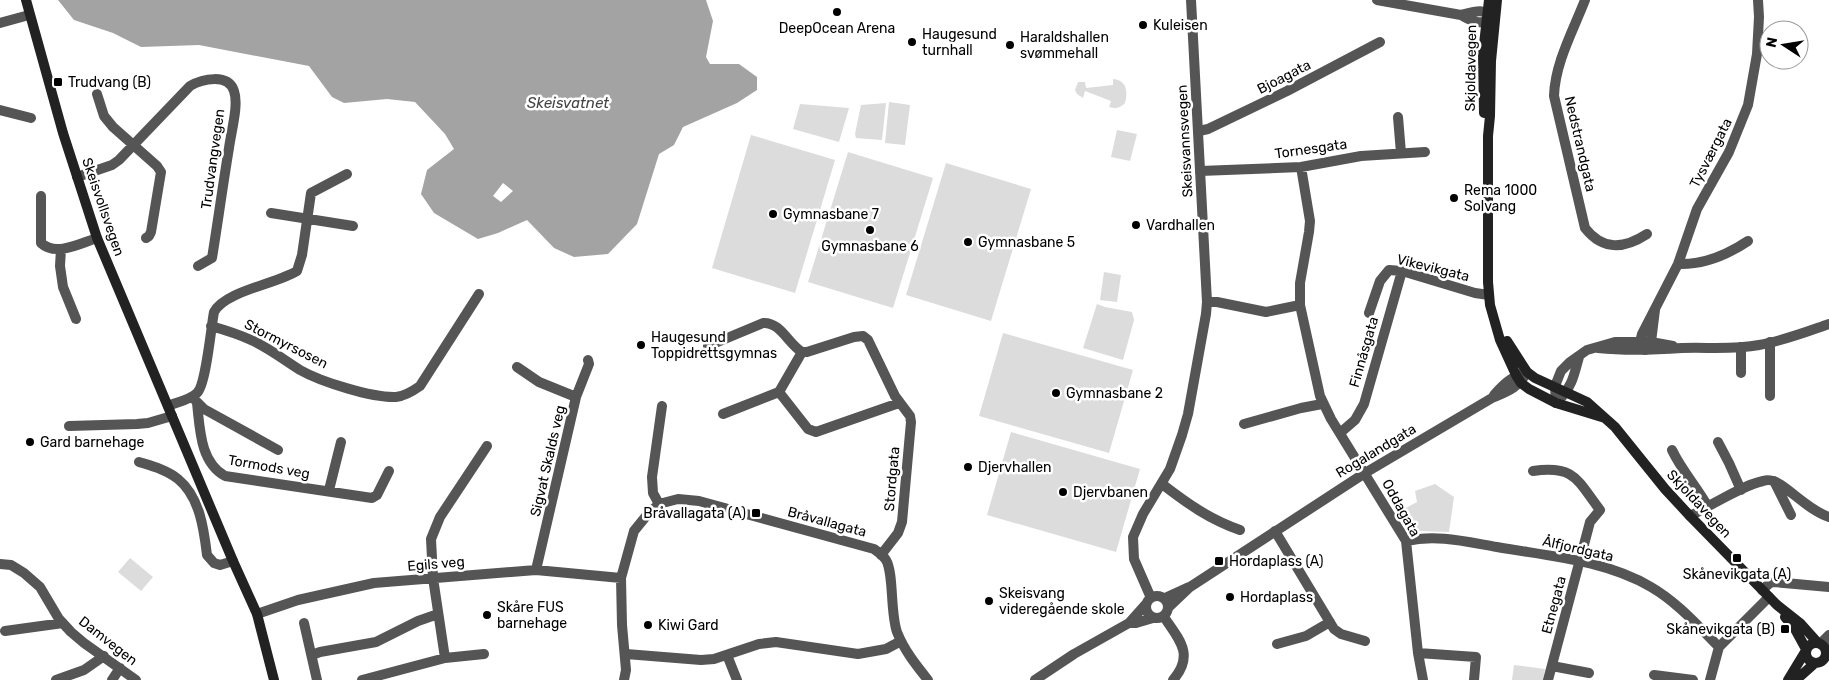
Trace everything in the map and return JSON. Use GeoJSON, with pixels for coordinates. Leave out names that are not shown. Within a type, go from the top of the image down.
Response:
{"type":"FeatureCollection","features":[{"type":"Feature","properties":{"kind":"main road","name":"Skeisvollsvegen"},"geometry":{"type":"LineString","coordinates":[[26,0],[77,177],[97,238],[257,614],[274,680]]}},
{"type":"Feature","properties":{"kind":"main road","name":"Skjoldavegen"},"geometry":{"type":"LineString","coordinates":[[1488,0],[1491,15],[1490,116],[1488,136],[1489,295],[1500,340],[1519,379],[1535,393],[1556,403],[1605,418]]}},
{"type":"Feature","properties":{"kind":"main road","name":"Skjoldavegen"},"geometry":{"type":"LineString","coordinates":[[1488,136],[1484,117],[1482,74],[1485,24],[1497,0]]}},
{"type":"Feature","properties":{"kind":"main road","name":"Skjoldavegen"},"geometry":{"type":"LineString","coordinates":[[1497,328],[1527,372],[1535,378],[1587,402],[1616,427],[1665,489],[1690,516],[1777,605],[1794,618],[1823,646]]}},
{"type":"Feature","properties":{"kind":"main road","name":"Skjoldavegen"},"geometry":{"type":"LineString","coordinates":[[1777,605],[1795,629],[1806,650]]}},
{"type":"Feature","properties":{"kind":"main road"},"geometry":{"type":"LineString","coordinates":[[1788,680],[1811,644],[1823,646],[1824,659],[1816,663],[1796,680]]}},
{"type":"Feature","properties":{"kind":"main road"},"geometry":{"type":"LineString","coordinates":[[1806,650],[1807,659],[1816,663]]}},
{"type":"Feature","properties":{"kind":"street","name":"Skeisvannsvegen"},"geometry":{"type":"LineString","coordinates":[[1149,601],[1134,559],[1133,537],[1162,484],[1176,452],[1188,414],[1204,330],[1207,302],[1191,0]]}},
{"type":"Feature","properties":{"kind":"street"},"geometry":{"type":"LineString","coordinates":[[1377,0],[1462,15],[1471,22],[1485,24]]}},
{"type":"Feature","properties":{"kind":"street","name":"Nedstrandgata"},"geometry":{"type":"LineString","coordinates":[[1585,0],[1558,68],[1554,96],[1585,228],[1591,235],[1606,244],[1625,244],[1647,234]]}},
{"type":"Feature","properties":{"kind":"street","name":"Tysværgata"},"geometry":{"type":"LineString","coordinates":[[1645,345],[1655,310],[1678,264],[1697,209],[1730,149],[1748,105],[1757,54],[1758,0]]}},
{"type":"Feature","properties":{"kind":"street"},"geometry":{"type":"LineString","coordinates":[[1462,15],[1472,11],[1491,15]]}},
{"type":"Feature","properties":{"kind":"street"},"geometry":{"type":"LineString","coordinates":[[0,23],[29,15]]}},
{"type":"Feature","properties":{"kind":"street","name":"Bjoagata"},"geometry":{"type":"LineString","coordinates":[[1198,131],[1208,129],[1287,91],[1380,42]]}},
{"type":"Feature","properties":{"kind":"street","name":"Trudvangvegen"},"geometry":{"type":"LineString","coordinates":[[77,177],[112,165],[119,160],[190,86],[200,80],[213,78],[225,81],[234,89],[236,101],[212,258],[198,266]]}},
{"type":"Feature","properties":{"kind":"street"},"geometry":{"type":"LineString","coordinates":[[97,94],[104,116],[113,127],[157,166],[161,172],[151,232],[146,238]]}},
{"type":"Feature","properties":{"kind":"street"},"geometry":{"type":"LineString","coordinates":[[0,110],[31,118]]}},
{"type":"Feature","properties":{"kind":"street"},"geometry":{"type":"LineString","coordinates":[[1398,117],[1401,152]]}},
{"type":"Feature","properties":{"kind":"street","name":"Tornesgata"},"geometry":{"type":"LineString","coordinates":[[1200,171],[1301,167],[1361,156],[1425,152]]}},
{"type":"Feature","properties":{"kind":"street","name":"Oddagata"},"geometry":{"type":"LineString","coordinates":[[1301,167],[1310,221],[1300,278],[1300,305],[1322,404],[1406,541],[1418,653],[1423,680]]}},
{"type":"Feature","properties":{"kind":"street"},"geometry":{"type":"LineString","coordinates":[[168,406],[195,400],[201,384],[214,312],[222,301],[284,278],[297,271],[300,263],[311,193],[347,174]]}},
{"type":"Feature","properties":{"kind":"street"},"geometry":{"type":"LineString","coordinates":[[40,196],[42,243],[49,249],[61,249],[97,238]]}},
{"type":"Feature","properties":{"kind":"street"},"geometry":{"type":"LineString","coordinates":[[271,213],[353,226]]}},
{"type":"Feature","properties":{"kind":"street"},"geometry":{"type":"LineString","coordinates":[[1678,264],[1692,265],[1730,253],[1748,241]]}},
{"type":"Feature","properties":{"kind":"street"},"geometry":{"type":"LineString","coordinates":[[61,249],[60,266],[63,287],[76,319]]}},
{"type":"Feature","properties":{"kind":"street","name":"Vikevikgata"},"geometry":{"type":"LineString","coordinates":[[1369,314],[1376,290],[1385,273],[1389,270],[1489,295]]}},
{"type":"Feature","properties":{"kind":"street","name":"Finnåsgata"},"geometry":{"type":"LineString","coordinates":[[1340,433],[1355,420],[1364,404],[1402,272]]}},
{"type":"Feature","properties":{"kind":"street","name":"Stormyrsosen"},"geometry":{"type":"LineString","coordinates":[[211,326],[251,340],[309,375],[374,395],[397,397],[410,393],[420,386],[474,296]]}},
{"type":"Feature","properties":{"kind":"street"},"geometry":{"type":"LineString","coordinates":[[1207,302],[1217,302],[1266,312],[1300,305]]}},
{"type":"Feature","properties":{"kind":"street"},"geometry":{"type":"LineString","coordinates":[[708,346],[763,323],[770,322],[802,352],[779,392],[723,414]]}},
{"type":"Feature","properties":{"kind":"street"},"geometry":{"type":"LineString","coordinates":[[1556,403],[1555,386],[1562,371],[1570,362],[1588,350],[1598,348],[1615,350],[1645,345],[1660,350],[1741,347],[1770,342],[1829,324]]}},
{"type":"Feature","properties":{"kind":"street","name":"Stordgata"},"geometry":{"type":"LineString","coordinates":[[802,352],[863,336],[868,340],[899,403],[910,416],[902,522],[898,533],[882,555]]}},
{"type":"Feature","properties":{"kind":"street"},"geometry":{"type":"LineString","coordinates":[[1770,342],[1770,396]]}},
{"type":"Feature","properties":{"kind":"street"},"geometry":{"type":"LineString","coordinates":[[1741,347],[1741,374]]}},
{"type":"Feature","properties":{"kind":"street"},"geometry":{"type":"LineString","coordinates":[[1556,403],[1567,392],[1573,382],[1580,357]]}},
{"type":"Feature","properties":{"kind":"street","name":"Sigvat Skalds veg"},"geometry":{"type":"LineString","coordinates":[[536,570],[576,397],[589,364],[588,360]]}},
{"type":"Feature","properties":{"kind":"street"},"geometry":{"type":"LineString","coordinates":[[517,367],[539,382],[576,397]]}},
{"type":"Feature","properties":{"kind":"street","name":"Rogalandgata"},"geometry":{"type":"LineString","coordinates":[[1167,602],[1365,473],[1492,398],[1504,385],[1519,379],[1527,372]]}},
{"type":"Feature","properties":{"kind":"street"},"geometry":{"type":"LineString","coordinates":[[779,392],[808,429],[816,432],[899,403]]}},
{"type":"Feature","properties":{"kind":"street","name":"Tormods veg"},"geometry":{"type":"LineString","coordinates":[[195,400],[212,414],[278,450]]}},
{"type":"Feature","properties":{"kind":"street","name":"Tormods veg"},"geometry":{"type":"LineString","coordinates":[[195,400],[206,455],[217,471],[225,476],[329,490],[372,498],[377,495],[389,471]]}},
{"type":"Feature","properties":{"kind":"street"},"geometry":{"type":"LineString","coordinates":[[1244,424],[1322,404]]}},
{"type":"Feature","properties":{"kind":"street"},"geometry":{"type":"LineString","coordinates":[[624,680],[626,654],[622,624],[621,578],[634,531],[646,514],[659,504],[654,493],[652,477],[662,406]]}},
{"type":"Feature","properties":{"kind":"street"},"geometry":{"type":"LineString","coordinates":[[69,426],[148,423],[172,416]]}},
{"type":"Feature","properties":{"kind":"street"},"geometry":{"type":"LineString","coordinates":[[329,490],[342,442]]}},
{"type":"Feature","properties":{"kind":"street"},"geometry":{"type":"LineString","coordinates":[[1718,442],[1730,463],[1741,490]]}},
{"type":"Feature","properties":{"kind":"street"},"geometry":{"type":"LineString","coordinates":[[445,658],[433,578],[431,539],[434,529],[487,446]]}},
{"type":"Feature","properties":{"kind":"street"},"geometry":{"type":"LineString","coordinates":[[1672,450],[1678,463],[1694,483],[1708,507]]}},
{"type":"Feature","properties":{"kind":"street"},"geometry":{"type":"LineString","coordinates":[[139,462],[169,473],[184,484],[200,515],[207,555],[210,560],[220,565],[233,561]]}},
{"type":"Feature","properties":{"kind":"street","name":"Etnegata"},"geometry":{"type":"LineString","coordinates":[[1534,471],[1559,469],[1569,472],[1600,510],[1590,522],[1548,680]]}},
{"type":"Feature","properties":{"kind":"street"},"geometry":{"type":"LineString","coordinates":[[1690,516],[1762,481],[1774,481],[1818,512],[1829,517]]}},
{"type":"Feature","properties":{"kind":"street"},"geometry":{"type":"LineString","coordinates":[[1774,481],[1791,515]]}},
{"type":"Feature","properties":{"kind":"street"},"geometry":{"type":"LineString","coordinates":[[1162,484],[1202,514],[1216,522],[1240,530]]}},
{"type":"Feature","properties":{"kind":"street","name":"Bråvallagata"},"geometry":{"type":"LineString","coordinates":[[659,504],[678,499],[699,501],[864,546],[882,555]]}},
{"type":"Feature","properties":{"kind":"street"},"geometry":{"type":"LineString","coordinates":[[1275,531],[1334,629],[1342,634],[1365,641]]}},
{"type":"Feature","properties":{"kind":"street","name":"Ålfjordgata"},"geometry":{"type":"LineString","coordinates":[[1406,541],[1417,538],[1449,538],[1580,562],[1619,572],[1651,587],[1682,610],[1719,647]]}},
{"type":"Feature","properties":{"kind":"street"},"geometry":{"type":"LineString","coordinates":[[882,555],[889,569],[892,616],[901,641],[928,680]]}},
{"type":"Feature","properties":{"kind":"street","name":"Damvegen"},"geometry":{"type":"LineString","coordinates":[[0,564],[16,568],[33,580],[40,587],[63,623],[84,643],[136,680]]}},
{"type":"Feature","properties":{"kind":"street","name":"Egils veg"},"geometry":{"type":"LineString","coordinates":[[257,614],[298,600],[358,586],[433,578],[536,570],[621,578]]}},
{"type":"Feature","properties":{"kind":"street"},"geometry":{"type":"LineString","coordinates":[[1710,680],[1719,647],[1765,593],[1770,583],[1829,587]]}},
{"type":"Feature","properties":{"kind":"street"},"geometry":{"type":"LineString","coordinates":[[1037,679],[1129,622],[1149,601],[1157,596],[1167,602],[1168,610],[1159,617],[1136,623],[1129,622]]}},
{"type":"Feature","properties":{"kind":"street"},"geometry":{"type":"LineString","coordinates":[[1149,601],[1148,613],[1159,617],[1180,641],[1184,656],[1180,670],[1173,680]]}},
{"type":"Feature","properties":{"kind":"street"},"geometry":{"type":"LineString","coordinates":[[312,656],[320,652],[376,642],[418,620],[438,614]]}},
{"type":"Feature","properties":{"kind":"street"},"geometry":{"type":"LineString","coordinates":[[1278,644],[1306,636],[1330,622]]}},
{"type":"Feature","properties":{"kind":"street","name":"Damvegen"},"geometry":{"type":"LineString","coordinates":[[4,631],[63,623]]}},
{"type":"Feature","properties":{"kind":"street"},"geometry":{"type":"LineString","coordinates":[[304,623],[317,680]]}},
{"type":"Feature","properties":{"kind":"street"},"geometry":{"type":"LineString","coordinates":[[1823,646],[1829,635]]}},
{"type":"Feature","properties":{"kind":"street"},"geometry":{"type":"LineString","coordinates":[[626,654],[701,660],[714,659],[766,642],[787,642],[858,654],[886,649],[901,641]]}},
{"type":"Feature","properties":{"kind":"street"},"geometry":{"type":"LineString","coordinates":[[1418,653],[1476,657],[1474,680]]}},
{"type":"Feature","properties":{"kind":"street"},"geometry":{"type":"LineString","coordinates":[[362,680],[445,658],[484,654]]}},
{"type":"Feature","properties":{"kind":"street"},"geometry":{"type":"LineString","coordinates":[[727,655],[737,680]]}},
{"type":"Feature","properties":{"kind":"street"},"geometry":{"type":"LineString","coordinates":[[56,680],[84,670],[104,656]]}},
{"type":"Feature","properties":{"kind":"street"},"geometry":{"type":"LineString","coordinates":[[1552,666],[1589,673]]}},
{"type":"Feature","properties":{"kind":"street"},"geometry":{"type":"LineString","coordinates":[[112,680],[120,668]]}},
{"type":"Feature","properties":{"kind":"street"},"geometry":{"type":"LineString","coordinates":[[400,669],[402,680]]}},
{"type":"Feature","properties":{"kind":"street"},"geometry":{"type":"LineString","coordinates":[[1654,675],[1693,680]]}},
{"type":"Feature","properties":{"kind":"shaded area"},"geometry":{"type":"Polygon","coordinates":[[[1113,79],[1124,84],[1126,91],[1125,103],[1118,108],[1109,107],[1111,101],[1085,91],[1083,98],[1075,90],[1078,82],[1085,82],[1086,88],[1113,85],[1113,79]]]}},
{"type":"Feature","properties":{"kind":"shaded area"},"geometry":{"type":"Polygon","coordinates":[[[889,102],[910,105],[905,145],[885,143],[889,102]]]}},
{"type":"Feature","properties":{"kind":"shaded area"},"geometry":{"type":"Polygon","coordinates":[[[886,103],[882,140],[856,138],[855,134],[861,105],[886,103]]]}},
{"type":"Feature","properties":{"kind":"shaded area"},"geometry":{"type":"Polygon","coordinates":[[[800,104],[849,108],[839,142],[793,129],[800,104]]]}},
{"type":"Feature","properties":{"kind":"shaded area"},"geometry":{"type":"Polygon","coordinates":[[[1117,130],[1137,134],[1130,161],[1111,157],[1117,130]]]}},
{"type":"Feature","properties":{"kind":"shaded area","name":"Gymnasbane 7"},"geometry":{"type":"Polygon","coordinates":[[[751,135],[835,160],[795,293],[712,268],[751,135]]]}},
{"type":"Feature","properties":{"kind":"shaded area","name":"Gymnasbane 6"},"geometry":{"type":"Polygon","coordinates":[[[848,152],[933,178],[893,308],[808,282],[848,152]]]}},
{"type":"Feature","properties":{"kind":"shaded area","name":"Gymnasbane 5"},"geometry":{"type":"Polygon","coordinates":[[[946,163],[1031,189],[991,321],[906,295],[946,163]]]}},
{"type":"Feature","properties":{"kind":"shaded area"},"geometry":{"type":"Polygon","coordinates":[[[1104,272],[1121,275],[1117,302],[1100,300],[1104,272]]]}},
{"type":"Feature","properties":{"kind":"shaded area"},"geometry":{"type":"Polygon","coordinates":[[[1097,304],[1132,312],[1134,320],[1123,360],[1083,348],[1097,304]]]}},
{"type":"Feature","properties":{"kind":"shaded area","name":"Gymnasbane 2"},"geometry":{"type":"Polygon","coordinates":[[[1003,333],[1133,370],[1109,453],[979,416],[1003,333]]]}},
{"type":"Feature","properties":{"kind":"shaded area","name":"Djervbanen"},"geometry":{"type":"Polygon","coordinates":[[[1011,432],[1140,469],[1116,552],[987,515],[1011,432]]]}},
{"type":"Feature","properties":{"kind":"shaded area"},"geometry":{"type":"Polygon","coordinates":[[[1435,484],[1454,497],[1449,532],[1418,531],[1408,528],[1405,521],[1406,508],[1417,502],[1415,491],[1435,484]]]}},
{"type":"Feature","properties":{"kind":"shaded area"},"geometry":{"type":"Polygon","coordinates":[[[130,558],[153,577],[141,591],[118,572],[130,558]]]}},
{"type":"Feature","properties":{"kind":"shaded area"},"geometry":{"type":"Polygon","coordinates":[[[1514,665],[1545,669],[1543,680],[1512,680],[1514,665]]]}},
{"type":"Feature","properties":{"kind":"water","name":"Skeisvatnet"},"geometry":{"type":"Polygon","coordinates":[[[58,0],[706,0],[713,21],[706,57],[710,64],[739,64],[757,77],[757,90],[737,103],[683,127],[674,145],[659,154],[637,224],[608,254],[574,257],[554,248],[527,220],[498,233],[478,239],[434,213],[421,194],[427,170],[454,149],[445,134],[415,102],[387,99],[344,103],[332,97],[309,66],[199,45],[141,47],[113,33],[74,20],[58,0]],[[503,183],[493,196],[501,202],[513,191],[503,183]]]}},
{"type":"Feature","properties":{"kind":"place","name":"DeepOcean Arena"},"geometry":{"type":"Point","coordinates":[837,12]}},
{"type":"Feature","properties":{"kind":"place","name":"Kuleisen"},"geometry":{"type":"Point","coordinates":[1143,25]}},
{"type":"Feature","properties":{"kind":"place","name":"Haugesund turnhall"},"geometry":{"type":"Point","coordinates":[912,42]}},
{"type":"Feature","properties":{"kind":"place","name":"Haraldshallen svømmehall"},"geometry":{"type":"Point","coordinates":[1010,45]}},
{"type":"Feature","properties":{"kind":"place","name":"Trudvang (B)"},"geometry":{"type":"Point","coordinates":[58,82]}},
{"type":"Feature","properties":{"kind":"place","name":"Rema 1000 Solvang"},"geometry":{"type":"Point","coordinates":[1454,198]}},
{"type":"Feature","properties":{"kind":"place","name":"Gymnasbane 7"},"geometry":{"type":"Point","coordinates":[773,214]}},
{"type":"Feature","properties":{"kind":"place","name":"Vardhallen"},"geometry":{"type":"Point","coordinates":[1136,225]}},
{"type":"Feature","properties":{"kind":"place","name":"Gymnasbane 6"},"geometry":{"type":"Point","coordinates":[870,230]}},
{"type":"Feature","properties":{"kind":"place","name":"Gymnasbane 5"},"geometry":{"type":"Point","coordinates":[968,242]}},
{"type":"Feature","properties":{"kind":"place","name":"Haugesund Toppidrettsgymnas"},"geometry":{"type":"Point","coordinates":[641,345]}},
{"type":"Feature","properties":{"kind":"place","name":"Gymnasbane 2"},"geometry":{"type":"Point","coordinates":[1056,393]}},
{"type":"Feature","properties":{"kind":"place","name":"Gard barnehage"},"geometry":{"type":"Point","coordinates":[30,442]}},
{"type":"Feature","properties":{"kind":"place","name":"Djervhallen"},"geometry":{"type":"Point","coordinates":[968,467]}},
{"type":"Feature","properties":{"kind":"place","name":"Djervbanen"},"geometry":{"type":"Point","coordinates":[1063,492]}},
{"type":"Feature","properties":{"kind":"place","name":"Bråvallagata (A)"},"geometry":{"type":"Point","coordinates":[756,513]}},
{"type":"Feature","properties":{"kind":"place","name":"Skånevikgata (A)"},"geometry":{"type":"Point","coordinates":[1737,558]}},
{"type":"Feature","properties":{"kind":"place","name":"Hordaplass (A)"},"geometry":{"type":"Point","coordinates":[1219,561]}},
{"type":"Feature","properties":{"kind":"place","name":"Hordaplass"},"geometry":{"type":"Point","coordinates":[1230,597]}},
{"type":"Feature","properties":{"kind":"place","name":"Skeisvang videregående skole"},"geometry":{"type":"Point","coordinates":[989,601]}},
{"type":"Feature","properties":{"kind":"place","name":"Skåre FUS barnehage"},"geometry":{"type":"Point","coordinates":[487,615]}},
{"type":"Feature","properties":{"kind":"place","name":"Kiwi Gard"},"geometry":{"type":"Point","coordinates":[648,625]}},
{"type":"Feature","properties":{"kind":"place","name":"Skånevikgata (B)"},"geometry":{"type":"Point","coordinates":[1785,629]}}]}
